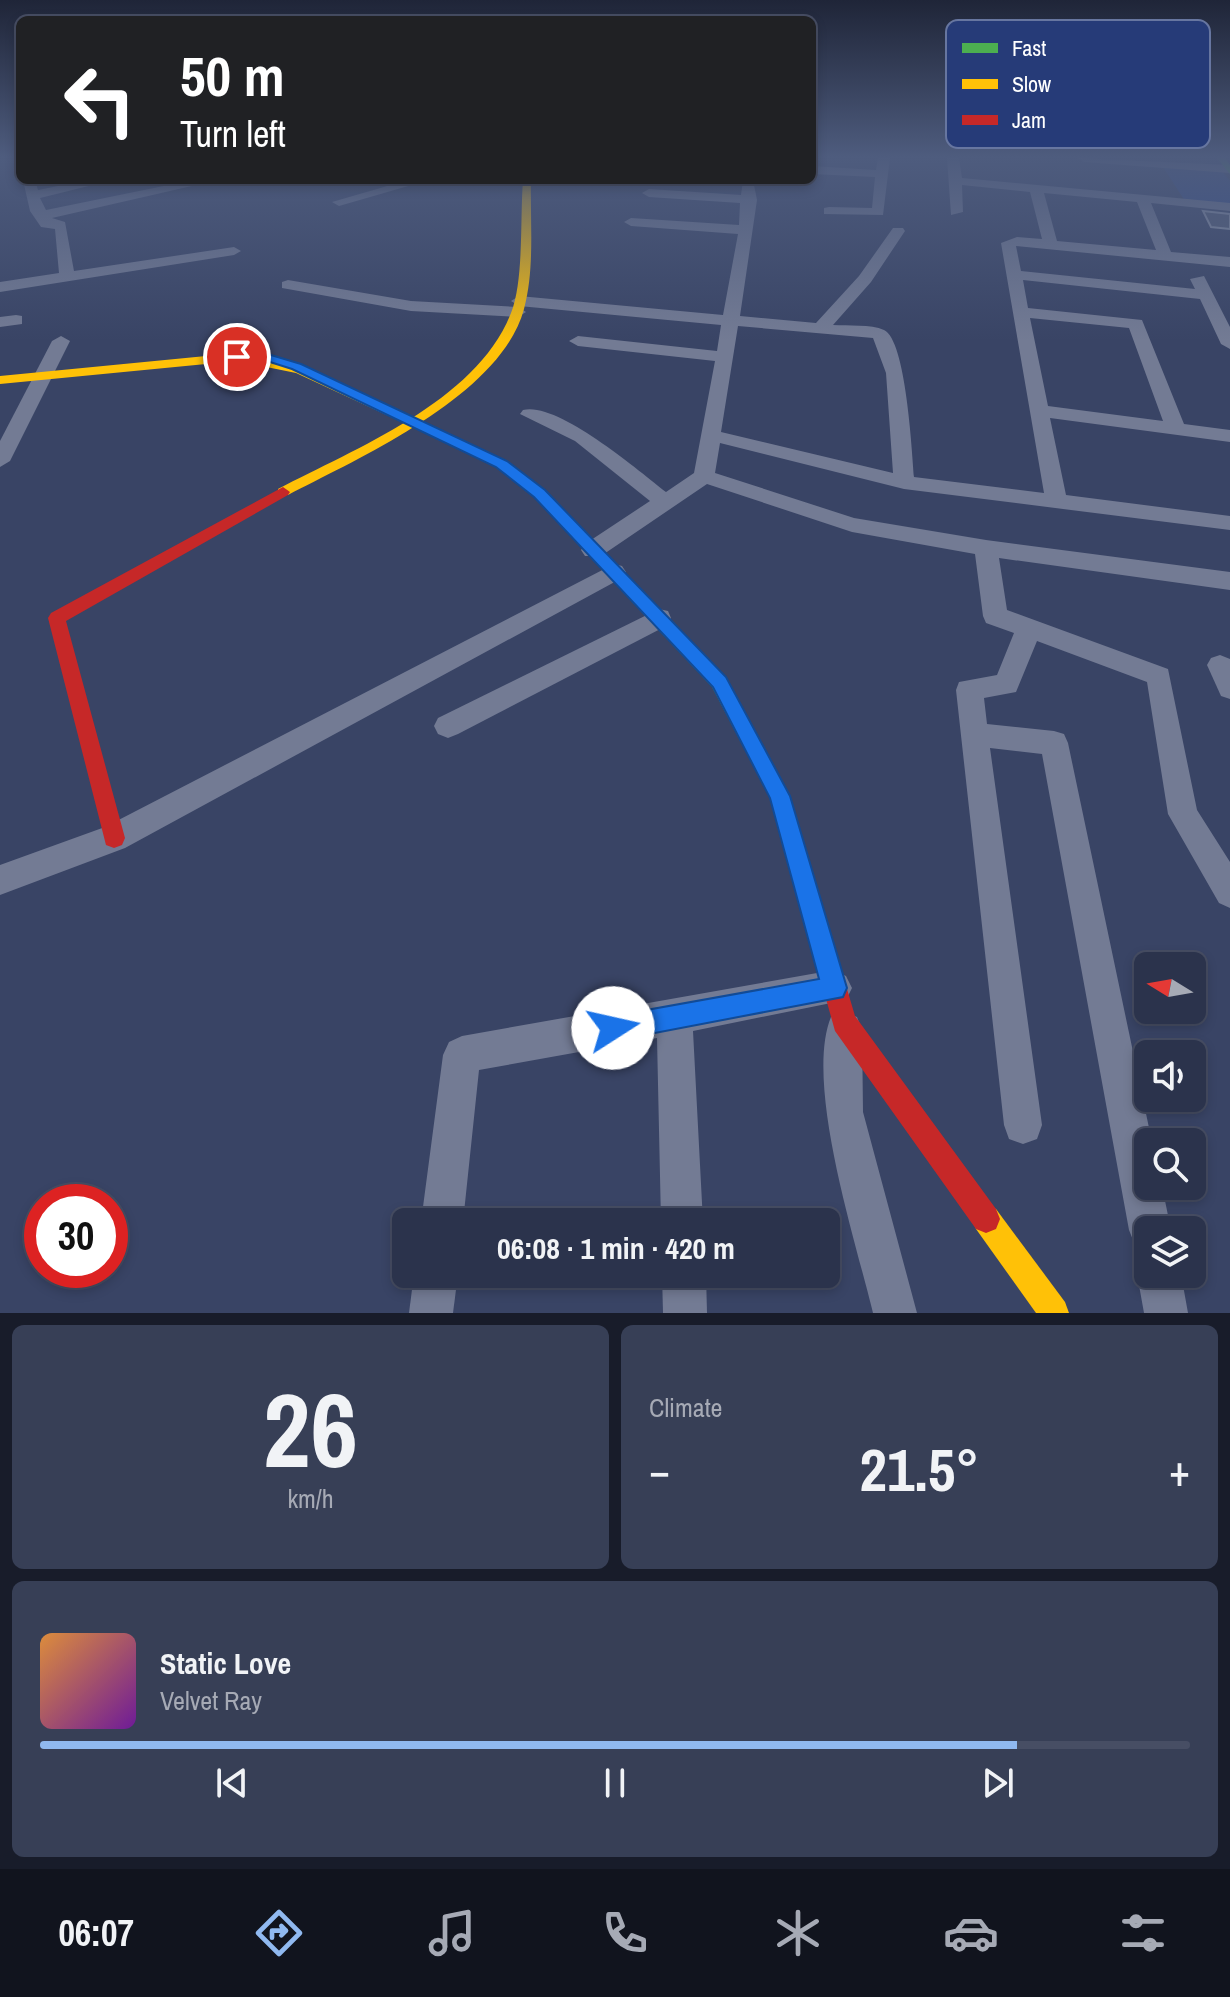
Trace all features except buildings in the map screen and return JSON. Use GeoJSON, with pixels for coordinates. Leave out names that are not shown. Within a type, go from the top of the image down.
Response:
{"type":"FeatureCollection","features":[{"type":"Feature","properties":{"kind":"street"},"geometry":{"type":"LineString","coordinates":[[45,219],[46,224],[60,225],[62,229],[67,277]]}},
{"type":"Feature","properties":{"kind":"street"},"geometry":{"type":"LineString","coordinates":[[114,838],[57,618],[408,420],[449,400],[486,362],[518,306],[524,219]]}},
{"type":"Feature","properties":{"kind":"street"},"geometry":{"type":"LineString","coordinates":[[593,550],[704,476],[747,219]]}},
{"type":"Feature","properties":{"kind":"street"},"geometry":{"type":"LineString","coordinates":[[1044,219],[1051,244]]}},
{"type":"Feature","properties":{"kind":"street"},"geometry":{"type":"LineString","coordinates":[[1150,219],[1165,255]]}},
{"type":"Feature","properties":{"kind":"street"},"geometry":{"type":"LineString","coordinates":[[631,222],[746,230]]}},
{"type":"Feature","properties":{"kind":"street"},"geometry":{"type":"LineString","coordinates":[[822,327],[865,279],[898,231]]}},
{"type":"Feature","properties":{"kind":"street"},"geometry":{"type":"LineString","coordinates":[[1056,500],[1010,240],[1230,262]]}},
{"type":"Feature","properties":{"kind":"street"},"geometry":{"type":"LineString","coordinates":[[0,287],[234,251]]}},
{"type":"Feature","properties":{"kind":"street"},"geometry":{"type":"LineString","coordinates":[[1188,258],[1230,344]]}},
{"type":"Feature","properties":{"kind":"street"},"geometry":{"type":"LineString","coordinates":[[1016,275],[1206,295]]}},
{"type":"Feature","properties":{"kind":"street"},"geometry":{"type":"LineString","coordinates":[[288,285],[411,306],[518,306],[730,319],[874,333],[883,337],[895,373],[904,482]]}},
{"type":"Feature","properties":{"kind":"street"},"geometry":{"type":"LineString","coordinates":[[1022,312],[1136,324],[1176,429]]}},
{"type":"Feature","properties":{"kind":"street"},"geometry":{"type":"LineString","coordinates":[[0,461],[61,341]]}},
{"type":"Feature","properties":{"kind":"street"},"geometry":{"type":"LineString","coordinates":[[578,341],[724,357]]}},
{"type":"Feature","properties":{"kind":"street"},"geometry":{"type":"LineString","coordinates":[[0,380],[237,357],[271,359],[296,367],[501,464],[539,494],[659,618],[719,682],[780,796],[839,1005],[844,1112],[895,1313]]}},
{"type":"Feature","properties":{"kind":"street"},"geometry":{"type":"LineString","coordinates":[[1041,411],[1230,436]]}},
{"type":"Feature","properties":{"kind":"street"},"geometry":{"type":"LineString","coordinates":[[530,414],[582,437],[665,502]]}},
{"type":"Feature","properties":{"kind":"street"},"geometry":{"type":"LineString","coordinates":[[711,435],[904,482],[1230,523]]}},
{"type":"Feature","properties":{"kind":"street"},"geometry":{"type":"LineString","coordinates":[[704,476],[852,525],[986,548],[1230,581]]}},
{"type":"Feature","properties":{"kind":"street"},"geometry":{"type":"LineString","coordinates":[[986,548],[995,616],[1159,676],[1183,814],[1230,892]]}},
{"type":"Feature","properties":{"kind":"street"},"geometry":{"type":"LineString","coordinates":[[0,880],[114,838],[614,572]]}},
{"type":"Feature","properties":{"kind":"street"},"geometry":{"type":"LineString","coordinates":[[448,726],[659,618]]}},
{"type":"Feature","properties":{"kind":"street"},"geometry":{"type":"LineString","coordinates":[[1023,1125],[969,690],[1007,684],[1029,628]]}},
{"type":"Feature","properties":{"kind":"street"},"geometry":{"type":"LineString","coordinates":[[975,734],[1054,743],[1147,1216]]}},
{"type":"Feature","properties":{"kind":"street"},"geometry":{"type":"LineString","coordinates":[[444,1208],[462,1055],[674,1017],[839,1005]]}},
{"type":"Feature","properties":{"kind":"street"},"geometry":{"type":"LineString","coordinates":[[839,1005],[1054,1313]]}},
{"type":"Feature","properties":{"kind":"street"},"geometry":{"type":"LineString","coordinates":[[674,1017],[681,1208]]}},
{"type":"Feature","properties":{"kind":"street"},"geometry":{"type":"LineString","coordinates":[[431,1313],[434,1288]]}},
{"type":"Feature","properties":{"kind":"street"},"geometry":{"type":"LineString","coordinates":[[684,1288],[685,1313]]}},
{"type":"Feature","properties":{"kind":"street"},"geometry":{"type":"LineString","coordinates":[[1162,1288],[1166,1313]]}},
{"type":"Feature","properties":{"kind":"traffic: fast"},"geometry":{"type":"LineString","coordinates":[[398,415],[501,464],[539,494],[719,682],[762,763]]}},
{"type":"Feature","properties":{"kind":"traffic: slow"},"geometry":{"type":"LineString","coordinates":[[283,492],[416,421],[475,375],[499,346],[517,314],[525,219]]}},
{"type":"Feature","properties":{"kind":"traffic: slow"},"geometry":{"type":"LineString","coordinates":[[0,380],[237,357],[259,359],[300,370],[398,415]]}},
{"type":"Feature","properties":{"kind":"traffic: slow"},"geometry":{"type":"LineString","coordinates":[[986,1219],[1054,1313]]}},
{"type":"Feature","properties":{"kind":"traffic: jam"},"geometry":{"type":"LineString","coordinates":[[114,838],[57,618],[283,492]]}},
{"type":"Feature","properties":{"kind":"traffic: jam"},"geometry":{"type":"LineString","coordinates":[[762,763],[780,796],[844,1022],[986,1219]]}},
{"type":"Feature","properties":{"kind":"route"},"geometry":{"type":"LineString","coordinates":[[237,357],[271,359],[296,367],[501,464],[539,494],[719,682],[780,796],[834,988],[613,1028]]}}]}
